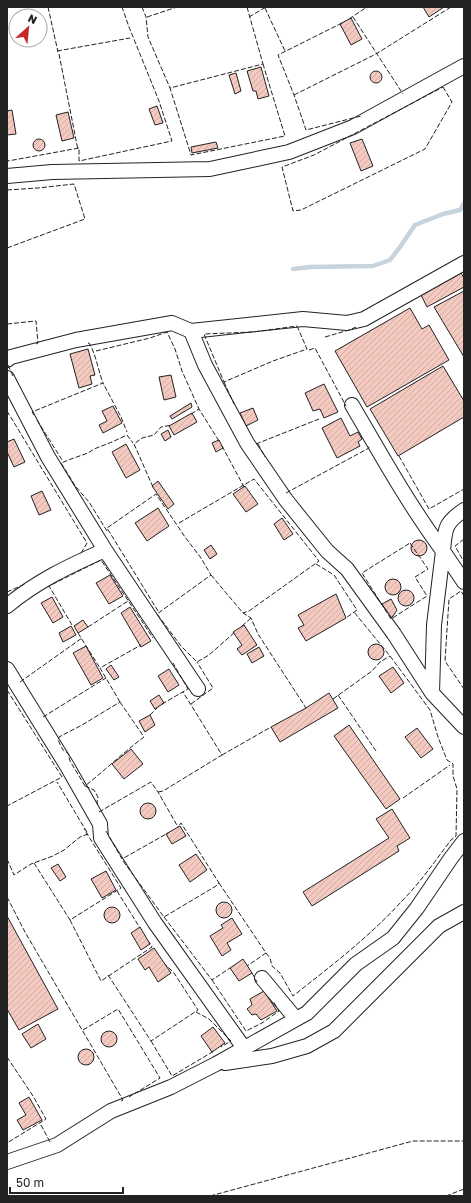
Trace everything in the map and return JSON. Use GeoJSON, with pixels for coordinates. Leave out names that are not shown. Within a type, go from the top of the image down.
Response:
{"type":"FeatureCollection","features":[{"type":"Feature","properties":{"kind":"street"},"geometry":{"type":"LineString","coordinates":[[7,176],[52,172],[210,169],[289,152],[353,127],[464,66]]}},
{"type":"Feature","properties":{"kind":"street"},"geometry":{"type":"LineString","coordinates":[[7,360],[11,357],[76,340],[172,323],[191,330],[303,319],[347,323],[364,319],[464,263]]}},
{"type":"Feature","properties":{"kind":"street"},"geometry":{"type":"LineString","coordinates":[[191,330],[205,365],[247,443],[286,500],[327,551],[347,569],[394,634],[432,693],[464,728]]}},
{"type":"Feature","properties":{"kind":"street"},"geometry":{"type":"LineString","coordinates":[[7,378],[48,457],[105,550],[198,689]]}},
{"type":"Feature","properties":{"kind":"street"},"geometry":{"type":"LineString","coordinates":[[352,406],[390,472],[464,582]]}},
{"type":"Feature","properties":{"kind":"street"},"geometry":{"type":"LineString","coordinates":[[432,693],[434,625],[447,527],[452,519],[464,510]]}},
{"type":"Feature","properties":{"kind":"street"},"geometry":{"type":"LineString","coordinates":[[7,606],[24,592],[67,566],[105,550]]}},
{"type":"Feature","properties":{"kind":"street"},"geometry":{"type":"LineString","coordinates":[[7,669],[67,766],[100,824],[100,838],[155,924],[244,1048]]}},
{"type":"Feature","properties":{"kind":"street"},"geometry":{"type":"LineString","coordinates":[[7,1162],[57,1145],[111,1111],[171,1087],[216,1064],[307,1012],[356,964],[393,938],[417,908],[464,841]]}},
{"type":"Feature","properties":{"kind":"street"},"geometry":{"type":"LineString","coordinates":[[216,1064],[272,1056],[307,1046],[334,1031],[439,926],[464,912]]}},
{"type":"Feature","properties":{"kind":"street"},"geometry":{"type":"LineString","coordinates":[[262,978],[296,1019]]}},
{"type":"Feature","properties":{"kind":"building"},"geometry":{"type":"Polygon","coordinates":[[[423,7],[444,7],[429,17],[423,7]]]}},
{"type":"Feature","properties":{"kind":"building"},"geometry":{"type":"Polygon","coordinates":[[[351,18],[362,39],[351,45],[340,24],[351,18]]]}},
{"type":"Feature","properties":{"kind":"building"},"geometry":{"type":"Polygon","coordinates":[[[261,67],[269,96],[258,99],[256,91],[253,91],[247,71],[261,67]]]}},
{"type":"Feature","properties":{"kind":"building"},"geometry":{"type":"Polygon","coordinates":[[[378,71],[381,72],[381,82],[374,83],[371,82],[370,75],[371,72],[378,71]]]}},
{"type":"Feature","properties":{"kind":"building"},"geometry":{"type":"Polygon","coordinates":[[[236,73],[241,91],[235,94],[229,75],[236,73]]]}},
{"type":"Feature","properties":{"kind":"building"},"geometry":{"type":"Polygon","coordinates":[[[157,106],[163,123],[155,125],[149,109],[157,106]]]}},
{"type":"Feature","properties":{"kind":"building"},"geometry":{"type":"Polygon","coordinates":[[[12,110],[16,134],[7,135],[7,111],[12,110]]]}},
{"type":"Feature","properties":{"kind":"building"},"geometry":{"type":"Polygon","coordinates":[[[68,112],[74,138],[62,141],[56,115],[68,112]]]}},
{"type":"Feature","properties":{"kind":"building"},"geometry":{"type":"Polygon","coordinates":[[[41,139],[44,140],[44,150],[37,151],[34,150],[33,143],[34,140],[41,139]]]}},
{"type":"Feature","properties":{"kind":"building"},"geometry":{"type":"Polygon","coordinates":[[[362,139],[373,166],[361,171],[350,143],[362,139]]]}},
{"type":"Feature","properties":{"kind":"building"},"geometry":{"type":"Polygon","coordinates":[[[216,142],[218,148],[192,153],[191,147],[216,142]]]}},
{"type":"Feature","properties":{"kind":"building"},"geometry":{"type":"Polygon","coordinates":[[[461,273],[464,278],[464,287],[427,307],[421,295],[461,273]]]}},
{"type":"Feature","properties":{"kind":"building"},"geometry":{"type":"Polygon","coordinates":[[[464,291],[464,357],[434,307],[464,291]]]}},
{"type":"Feature","properties":{"kind":"building"},"geometry":{"type":"Polygon","coordinates":[[[410,308],[422,329],[429,325],[449,360],[367,407],[335,351],[410,308]]]}},
{"type":"Feature","properties":{"kind":"building"},"geometry":{"type":"Polygon","coordinates":[[[88,349],[95,375],[90,376],[92,384],[79,388],[70,354],[88,349]]]}},
{"type":"Feature","properties":{"kind":"building"},"geometry":{"type":"Polygon","coordinates":[[[443,366],[464,401],[464,417],[398,456],[370,409],[443,366]]]}},
{"type":"Feature","properties":{"kind":"building"},"geometry":{"type":"Polygon","coordinates":[[[171,375],[176,397],[164,400],[159,377],[171,375]]]}},
{"type":"Feature","properties":{"kind":"building"},"geometry":{"type":"Polygon","coordinates":[[[324,384],[338,412],[324,418],[320,409],[313,411],[305,393],[324,384]]]}},
{"type":"Feature","properties":{"kind":"building"},"geometry":{"type":"Polygon","coordinates":[[[191,403],[192,407],[172,419],[170,416],[191,403]]]}},
{"type":"Feature","properties":{"kind":"building"},"geometry":{"type":"Polygon","coordinates":[[[113,406],[122,423],[103,433],[99,425],[107,421],[102,411],[113,406]]]}},
{"type":"Feature","properties":{"kind":"building"},"geometry":{"type":"Polygon","coordinates":[[[253,408],[258,420],[246,426],[240,413],[253,408]]]}},
{"type":"Feature","properties":{"kind":"building"},"geometry":{"type":"Polygon","coordinates":[[[192,413],[197,422],[174,435],[169,426],[192,413]]]}},
{"type":"Feature","properties":{"kind":"building"},"geometry":{"type":"Polygon","coordinates":[[[341,418],[350,436],[358,432],[362,439],[358,442],[360,446],[337,458],[322,428],[341,418]]]}},
{"type":"Feature","properties":{"kind":"building"},"geometry":{"type":"Polygon","coordinates":[[[168,430],[171,437],[165,441],[161,434],[168,430]]]}},
{"type":"Feature","properties":{"kind":"building"},"geometry":{"type":"Polygon","coordinates":[[[14,439],[25,462],[14,467],[7,452],[7,442],[14,439]]]}},
{"type":"Feature","properties":{"kind":"building"},"geometry":{"type":"Polygon","coordinates":[[[219,440],[223,448],[216,452],[212,443],[219,440]]]}},
{"type":"Feature","properties":{"kind":"building"},"geometry":{"type":"Polygon","coordinates":[[[126,444],[140,470],[126,478],[112,452],[126,444]]]}},
{"type":"Feature","properties":{"kind":"building"},"geometry":{"type":"Polygon","coordinates":[[[158,481],[174,504],[168,509],[152,486],[158,481]]]}},
{"type":"Feature","properties":{"kind":"building"},"geometry":{"type":"Polygon","coordinates":[[[245,486],[258,504],[246,512],[233,494],[245,486]]]}},
{"type":"Feature","properties":{"kind":"building"},"geometry":{"type":"Polygon","coordinates":[[[42,491],[51,510],[39,515],[31,496],[42,491]]]}},
{"type":"Feature","properties":{"kind":"building"},"geometry":{"type":"Polygon","coordinates":[[[158,508],[169,526],[147,541],[135,523],[158,508]]]}},
{"type":"Feature","properties":{"kind":"building"},"geometry":{"type":"Polygon","coordinates":[[[282,518],[293,534],[284,540],[274,524],[282,518]]]}},
{"type":"Feature","properties":{"kind":"building"},"geometry":{"type":"Polygon","coordinates":[[[419,540],[426,545],[427,548],[422,555],[419,556],[412,551],[411,548],[416,541],[419,540]]]}},
{"type":"Feature","properties":{"kind":"building"},"geometry":{"type":"Polygon","coordinates":[[[211,545],[217,554],[210,559],[204,550],[211,545]]]}},
{"type":"Feature","properties":{"kind":"building"},"geometry":{"type":"Polygon","coordinates":[[[110,575],[123,596],[109,604],[96,583],[110,575]]]}},
{"type":"Feature","properties":{"kind":"building"},"geometry":{"type":"Polygon","coordinates":[[[393,579],[400,584],[401,587],[396,594],[393,595],[386,590],[385,587],[390,580],[393,579]]]}},
{"type":"Feature","properties":{"kind":"building"},"geometry":{"type":"Polygon","coordinates":[[[406,590],[413,595],[414,598],[409,605],[406,606],[399,601],[398,598],[403,591],[406,590]]]}},
{"type":"Feature","properties":{"kind":"building"},"geometry":{"type":"Polygon","coordinates":[[[336,594],[346,618],[306,641],[298,628],[304,625],[298,615],[336,594]]]}},
{"type":"Feature","properties":{"kind":"building"},"geometry":{"type":"Polygon","coordinates":[[[52,597],[63,617],[53,623],[41,603],[52,597]]]}},
{"type":"Feature","properties":{"kind":"building"},"geometry":{"type":"Polygon","coordinates":[[[391,599],[397,610],[391,619],[382,604],[391,599]]]}},
{"type":"Feature","properties":{"kind":"building"},"geometry":{"type":"Polygon","coordinates":[[[130,607],[151,641],[141,647],[121,613],[130,607]]]}},
{"type":"Feature","properties":{"kind":"building"},"geometry":{"type":"Polygon","coordinates":[[[83,620],[88,627],[78,633],[74,626],[83,620]]]}},
{"type":"Feature","properties":{"kind":"building"},"geometry":{"type":"Polygon","coordinates":[[[244,625],[257,645],[242,655],[237,649],[242,645],[233,632],[244,625]]]}},
{"type":"Feature","properties":{"kind":"building"},"geometry":{"type":"Polygon","coordinates":[[[71,626],[76,635],[63,642],[59,633],[71,626]]]}},
{"type":"Feature","properties":{"kind":"building"},"geometry":{"type":"Polygon","coordinates":[[[376,644],[383,649],[384,652],[379,659],[376,660],[369,655],[368,652],[373,645],[376,644]]]}},
{"type":"Feature","properties":{"kind":"building"},"geometry":{"type":"Polygon","coordinates":[[[86,646],[103,678],[91,685],[73,653],[86,646]]]}},
{"type":"Feature","properties":{"kind":"building"},"geometry":{"type":"Polygon","coordinates":[[[259,647],[264,656],[252,663],[247,654],[259,647]]]}},
{"type":"Feature","properties":{"kind":"building"},"geometry":{"type":"Polygon","coordinates":[[[111,665],[119,677],[114,680],[106,669],[111,665]]]}},
{"type":"Feature","properties":{"kind":"building"},"geometry":{"type":"Polygon","coordinates":[[[393,667],[404,683],[391,693],[379,676],[393,667]]]}},
{"type":"Feature","properties":{"kind":"building"},"geometry":{"type":"Polygon","coordinates":[[[169,669],[179,685],[168,692],[158,676],[169,669]]]}},
{"type":"Feature","properties":{"kind":"building"},"geometry":{"type":"Polygon","coordinates":[[[329,693],[338,708],[280,742],[271,727],[306,708],[329,693]]]}},
{"type":"Feature","properties":{"kind":"building"},"geometry":{"type":"Polygon","coordinates":[[[159,695],[164,703],[155,709],[150,701],[159,695]]]}},
{"type":"Feature","properties":{"kind":"building"},"geometry":{"type":"Polygon","coordinates":[[[150,715],[155,725],[145,732],[139,721],[150,715]]]}},
{"type":"Feature","properties":{"kind":"building"},"geometry":{"type":"Polygon","coordinates":[[[349,725],[400,799],[386,809],[334,736],[349,725]]]}},
{"type":"Feature","properties":{"kind":"building"},"geometry":{"type":"Polygon","coordinates":[[[417,728],[433,749],[421,758],[405,737],[417,728]]]}},
{"type":"Feature","properties":{"kind":"building"},"geometry":{"type":"Polygon","coordinates":[[[131,749],[143,764],[124,779],[112,764],[131,749]]]}},
{"type":"Feature","properties":{"kind":"building"},"geometry":{"type":"Polygon","coordinates":[[[148,803],[155,808],[156,811],[151,818],[148,819],[141,814],[140,811],[145,804],[148,803]]]}},
{"type":"Feature","properties":{"kind":"building"},"geometry":{"type":"Polygon","coordinates":[[[392,809],[410,838],[397,846],[399,851],[312,906],[303,892],[389,838],[376,819],[392,809]]]}},
{"type":"Feature","properties":{"kind":"building"},"geometry":{"type":"Polygon","coordinates":[[[180,826],[186,836],[172,844],[166,834],[180,826]]]}},
{"type":"Feature","properties":{"kind":"building"},"geometry":{"type":"Polygon","coordinates":[[[196,854],[207,870],[190,882],[179,865],[196,854]]]}},
{"type":"Feature","properties":{"kind":"building"},"geometry":{"type":"Polygon","coordinates":[[[58,864],[66,877],[60,881],[51,868],[58,864]]]}},
{"type":"Feature","properties":{"kind":"building"},"geometry":{"type":"Polygon","coordinates":[[[106,871],[116,890],[102,898],[91,879],[106,871]]]}},
{"type":"Feature","properties":{"kind":"building"},"geometry":{"type":"Polygon","coordinates":[[[224,902],[231,907],[232,910],[227,917],[224,918],[217,913],[216,910],[221,903],[224,902]]]}},
{"type":"Feature","properties":{"kind":"building"},"geometry":{"type":"Polygon","coordinates":[[[112,907],[119,912],[120,915],[115,922],[112,923],[105,918],[104,915],[109,908],[112,907]]]}},
{"type":"Feature","properties":{"kind":"building"},"geometry":{"type":"Polygon","coordinates":[[[7,916],[58,1009],[19,1030],[7,1009],[7,916]]]}},
{"type":"Feature","properties":{"kind":"building"},"geometry":{"type":"Polygon","coordinates":[[[232,918],[242,934],[227,943],[231,950],[222,956],[210,936],[223,928],[221,925],[232,918]]]}},
{"type":"Feature","properties":{"kind":"building"},"geometry":{"type":"Polygon","coordinates":[[[140,927],[150,944],[141,950],[131,933],[140,927]]]}},
{"type":"Feature","properties":{"kind":"building"},"geometry":{"type":"Polygon","coordinates":[[[154,948],[171,973],[158,982],[149,967],[145,970],[138,959],[154,948]]]}},
{"type":"Feature","properties":{"kind":"building"},"geometry":{"type":"Polygon","coordinates":[[[243,959],[252,973],[239,981],[230,968],[243,959]]]}},
{"type":"Feature","properties":{"kind":"building"},"geometry":{"type":"Polygon","coordinates":[[[264,991],[277,1011],[261,1020],[256,1014],[252,1015],[247,1009],[252,1005],[250,999],[264,991]]]}},
{"type":"Feature","properties":{"kind":"building"},"geometry":{"type":"Polygon","coordinates":[[[38,1024],[46,1039],[31,1048],[22,1034],[38,1024]]]}},
{"type":"Feature","properties":{"kind":"building"},"geometry":{"type":"Polygon","coordinates":[[[213,1027],[225,1043],[212,1052],[201,1036],[213,1027]]]}},
{"type":"Feature","properties":{"kind":"building"},"geometry":{"type":"Polygon","coordinates":[[[109,1031],[116,1036],[117,1039],[112,1046],[109,1047],[102,1042],[101,1039],[106,1032],[109,1031]]]}},
{"type":"Feature","properties":{"kind":"building"},"geometry":{"type":"Polygon","coordinates":[[[86,1049],[93,1054],[94,1057],[89,1064],[86,1065],[79,1060],[78,1057],[83,1050],[86,1049]]]}},
{"type":"Feature","properties":{"kind":"building"},"geometry":{"type":"Polygon","coordinates":[[[29,1097],[42,1120],[23,1130],[17,1120],[26,1115],[19,1103],[29,1097]]]}},
{"type":"Feature","properties":{"kind":"waterway"},"geometry":{"type":"LineString","coordinates":[[293,269],[310,267],[373,266],[390,260],[415,225],[443,214],[460,210],[464,203]]}},
{"type":"Feature","properties":{"kind":"fence"},"geometry":{"type":"LineString","coordinates":[[48,7],[58,52]]}},
{"type":"Feature","properties":{"kind":"fence"},"geometry":{"type":"LineString","coordinates":[[7,158],[8,161],[79,148],[79,161],[172,141],[159,101],[122,7]]}},
{"type":"Feature","properties":{"kind":"fence"},"geometry":{"type":"LineString","coordinates":[[142,7],[146,17],[148,37],[170,88]]}},
{"type":"Feature","properties":{"kind":"fence"},"geometry":{"type":"LineString","coordinates":[[147,17],[177,7]]}},
{"type":"Feature","properties":{"kind":"fence"},"geometry":{"type":"LineString","coordinates":[[247,7],[263,64],[170,88],[191,155],[285,136],[263,64]]}},
{"type":"Feature","properties":{"kind":"fence"},"geometry":{"type":"LineString","coordinates":[[249,17],[266,7]]}},
{"type":"Feature","properties":{"kind":"fence"},"geometry":{"type":"LineString","coordinates":[[349,19],[367,7]]}},
{"type":"Feature","properties":{"kind":"fence"},"geometry":{"type":"LineString","coordinates":[[294,95],[376,54],[451,7]]}},
{"type":"Feature","properties":{"kind":"fence"},"geometry":{"type":"LineString","coordinates":[[265,8],[285,51]]}},
{"type":"Feature","properties":{"kind":"fence"},"geometry":{"type":"LineString","coordinates":[[353,17],[403,94]]}},
{"type":"Feature","properties":{"kind":"fence"},"geometry":{"type":"LineString","coordinates":[[342,23],[278,55],[306,130],[361,116]]}},
{"type":"Feature","properties":{"kind":"fence"},"geometry":{"type":"LineString","coordinates":[[57,51],[130,38]]}},
{"type":"Feature","properties":{"kind":"fence"},"geometry":{"type":"LineString","coordinates":[[59,54],[78,150]]}},
{"type":"Feature","properties":{"kind":"fence"},"geometry":{"type":"LineString","coordinates":[[443,87],[452,102],[425,149],[301,210],[293,211],[282,167],[314,155],[443,87]]}},
{"type":"Feature","properties":{"kind":"fence"},"geometry":{"type":"LineString","coordinates":[[7,190],[74,184],[85,219],[7,248]]}},
{"type":"Feature","properties":{"kind":"fence"},"geometry":{"type":"LineString","coordinates":[[7,324],[36,321],[38,343],[36,344]]}},
{"type":"Feature","properties":{"kind":"fence"},"geometry":{"type":"LineString","coordinates":[[297,326],[307,349],[273,361],[224,382],[204,334],[253,332],[297,326]]}},
{"type":"Feature","properties":{"kind":"fence"},"geometry":{"type":"LineString","coordinates":[[325,337],[356,327]]}},
{"type":"Feature","properties":{"kind":"fence"},"geometry":{"type":"LineString","coordinates":[[96,351],[150,338],[167,332],[199,409]]}},
{"type":"Feature","properties":{"kind":"fence"},"geometry":{"type":"LineString","coordinates":[[88,343],[93,352],[103,383]]}},
{"type":"Feature","properties":{"kind":"fence"},"geometry":{"type":"LineString","coordinates":[[309,350],[315,348],[346,406]]}},
{"type":"Feature","properties":{"kind":"fence"},"geometry":{"type":"LineString","coordinates":[[8,365],[13,376]]}},
{"type":"Feature","properties":{"kind":"fence"},"geometry":{"type":"LineString","coordinates":[[224,382],[234,404]]}},
{"type":"Feature","properties":{"kind":"fence"},"geometry":{"type":"LineString","coordinates":[[34,415],[32,412],[103,383],[121,417],[127,432]]}},
{"type":"Feature","properties":{"kind":"fence"},"geometry":{"type":"LineString","coordinates":[[191,414],[199,409],[219,441]]}},
{"type":"Feature","properties":{"kind":"fence"},"geometry":{"type":"LineString","coordinates":[[7,411],[87,543],[80,555]]}},
{"type":"Feature","properties":{"kind":"fence"},"geometry":{"type":"LineString","coordinates":[[256,444],[319,419]]}},
{"type":"Feature","properties":{"kind":"fence"},"geometry":{"type":"LineString","coordinates":[[37,420],[62,460]]}},
{"type":"Feature","properties":{"kind":"fence"},"geometry":{"type":"LineString","coordinates":[[153,487],[134,444],[142,438],[154,435],[161,427],[172,425]]}},
{"type":"Feature","properties":{"kind":"fence"},"geometry":{"type":"LineString","coordinates":[[107,531],[89,502],[76,487],[61,463],[88,453],[127,435],[133,443]]}},
{"type":"Feature","properties":{"kind":"fence"},"geometry":{"type":"LineString","coordinates":[[258,444],[265,457]]}},
{"type":"Feature","properties":{"kind":"fence"},"geometry":{"type":"LineString","coordinates":[[222,446],[244,487]]}},
{"type":"Feature","properties":{"kind":"fence"},"geometry":{"type":"LineString","coordinates":[[286,493],[369,448],[368,446]]}},
{"type":"Feature","properties":{"kind":"fence"},"geometry":{"type":"LineString","coordinates":[[399,456],[429,509],[464,489]]}},
{"type":"Feature","properties":{"kind":"fence"},"geometry":{"type":"LineString","coordinates":[[179,523],[254,479],[319,561],[249,611],[243,613]]}},
{"type":"Feature","properties":{"kind":"fence"},"geometry":{"type":"LineString","coordinates":[[158,611],[107,528],[156,494],[201,558],[211,575],[157,614],[181,646],[197,662],[209,655],[235,632]]}},
{"type":"Feature","properties":{"kind":"fence"},"geometry":{"type":"LineString","coordinates":[[464,539],[455,546],[464,562]]}},
{"type":"Feature","properties":{"kind":"fence"},"geometry":{"type":"LineString","coordinates":[[410,543],[428,569],[415,577],[427,596],[391,619],[362,573],[410,543]]}},
{"type":"Feature","properties":{"kind":"fence"},"geometry":{"type":"LineString","coordinates":[[72,625],[49,586],[101,560],[153,638]]}},
{"type":"Feature","properties":{"kind":"fence"},"geometry":{"type":"LineString","coordinates":[[316,564],[334,575],[357,610],[346,618]]}},
{"type":"Feature","properties":{"kind":"fence"},"geometry":{"type":"LineString","coordinates":[[211,575],[243,613],[251,618],[258,634],[306,708]]}},
{"type":"Feature","properties":{"kind":"fence"},"geometry":{"type":"LineString","coordinates":[[7,592],[25,584]]}},
{"type":"Feature","properties":{"kind":"fence"},"geometry":{"type":"LineString","coordinates":[[464,596],[461,591],[449,599],[445,661],[464,689]]}},
{"type":"Feature","properties":{"kind":"fence"},"geometry":{"type":"LineString","coordinates":[[88,627],[128,601]]}},
{"type":"Feature","properties":{"kind":"fence"},"geometry":{"type":"LineString","coordinates":[[266,953],[270,958],[272,966],[280,973],[293,996],[376,928],[415,887],[451,840],[456,836],[457,789],[453,776],[453,764],[447,760],[430,710],[390,656],[354,612]]}},
{"type":"Feature","properties":{"kind":"fence"},"geometry":{"type":"LineString","coordinates":[[242,626],[251,618]]}},
{"type":"Feature","properties":{"kind":"fence"},"geometry":{"type":"LineString","coordinates":[[78,633],[100,668]]}},
{"type":"Feature","properties":{"kind":"fence"},"geometry":{"type":"LineString","coordinates":[[20,682],[82,638]]}},
{"type":"Feature","properties":{"kind":"fence"},"geometry":{"type":"LineString","coordinates":[[120,702],[100,668],[141,645]]}},
{"type":"Feature","properties":{"kind":"fence"},"geometry":{"type":"LineString","coordinates":[[333,699],[372,671],[380,662],[390,656]]}},
{"type":"Feature","properties":{"kind":"fence"},"geometry":{"type":"LineString","coordinates":[[191,704],[213,688],[197,662]]}},
{"type":"Feature","properties":{"kind":"fence"},"geometry":{"type":"LineString","coordinates":[[162,704],[188,689],[173,663]]}},
{"type":"Feature","properties":{"kind":"fence"},"geometry":{"type":"LineString","coordinates":[[43,717],[106,678]]}},
{"type":"Feature","properties":{"kind":"fence"},"geometry":{"type":"LineString","coordinates":[[7,690],[62,777],[7,806]]}},
{"type":"Feature","properties":{"kind":"fence"},"geometry":{"type":"LineString","coordinates":[[158,792],[163,791],[222,755],[183,692]]}},
{"type":"Feature","properties":{"kind":"fence"},"geometry":{"type":"LineString","coordinates":[[338,695],[376,751]]}},
{"type":"Feature","properties":{"kind":"fence"},"geometry":{"type":"LineString","coordinates":[[120,702],[144,737],[85,786],[70,761],[68,753],[63,750],[58,740],[59,737],[120,702]]}},
{"type":"Feature","properties":{"kind":"fence"},"geometry":{"type":"LineString","coordinates":[[150,715],[157,708]]}},
{"type":"Feature","properties":{"kind":"fence"},"geometry":{"type":"LineString","coordinates":[[222,755],[271,727]]}},
{"type":"Feature","properties":{"kind":"fence"},"geometry":{"type":"LineString","coordinates":[[403,798],[450,765]]}},
{"type":"Feature","properties":{"kind":"fence"},"geometry":{"type":"LineString","coordinates":[[7,859],[14,875],[31,864],[53,856],[64,850],[80,837],[88,834],[57,782]]}},
{"type":"Feature","properties":{"kind":"fence"},"geometry":{"type":"LineString","coordinates":[[99,812],[151,782],[178,827],[177,828]]}},
{"type":"Feature","properties":{"kind":"fence"},"geometry":{"type":"LineString","coordinates":[[85,786],[94,790],[98,797],[98,807]]}},
{"type":"Feature","properties":{"kind":"fence"},"geometry":{"type":"LineString","coordinates":[[123,861],[164,917],[216,886],[219,883],[181,823],[178,827]]}},
{"type":"Feature","properties":{"kind":"fence"},"geometry":{"type":"LineString","coordinates":[[34,863],[70,920],[121,888],[84,829]]}},
{"type":"Feature","properties":{"kind":"fence"},"geometry":{"type":"LineString","coordinates":[[106,831],[122,859],[168,833]]}},
{"type":"Feature","properties":{"kind":"fence"},"geometry":{"type":"LineString","coordinates":[[219,883],[266,953],[247,966]]}},
{"type":"Feature","properties":{"kind":"fence"},"geometry":{"type":"LineString","coordinates":[[117,891],[140,928]]}},
{"type":"Feature","properties":{"kind":"fence"},"geometry":{"type":"LineString","coordinates":[[7,897],[25,932],[123,1100],[121,1101]]}},
{"type":"Feature","properties":{"kind":"fence"},"geometry":{"type":"LineString","coordinates":[[164,917],[212,980],[230,968]]}},
{"type":"Feature","properties":{"kind":"fence"},"geometry":{"type":"LineString","coordinates":[[70,920],[101,981],[152,947],[149,942]]}},
{"type":"Feature","properties":{"kind":"fence"},"geometry":{"type":"LineString","coordinates":[[108,975],[151,1041],[198,1010],[174,973],[166,965]]}},
{"type":"Feature","properties":{"kind":"fence"},"geometry":{"type":"LineString","coordinates":[[252,973],[257,982]]}},
{"type":"Feature","properties":{"kind":"fence"},"geometry":{"type":"LineString","coordinates":[[212,980],[246,1031],[262,1023],[279,1011],[273,1001]]}},
{"type":"Feature","properties":{"kind":"fence"},"geometry":{"type":"LineString","coordinates":[[83,1030],[118,1009],[160,1078],[129,1097]]}},
{"type":"Feature","properties":{"kind":"fence"},"geometry":{"type":"LineString","coordinates":[[196,1012],[209,1019],[231,1041],[221,1047]]}},
{"type":"Feature","properties":{"kind":"fence"},"geometry":{"type":"LineString","coordinates":[[151,1041],[172,1076],[214,1051]]}},
{"type":"Feature","properties":{"kind":"fence"},"geometry":{"type":"LineString","coordinates":[[7,1057],[33,1096],[46,1119],[7,1143]]}},
{"type":"Feature","properties":{"kind":"fence"},"geometry":{"type":"LineString","coordinates":[[41,1125],[50,1142],[52,1141]]}},
{"type":"Feature","properties":{"kind":"fence"},"geometry":{"type":"LineString","coordinates":[[210,1196],[413,1141],[464,1141]]}},
{"type":"Feature","properties":{"kind":"fence"},"geometry":{"type":"LineString","coordinates":[[446,1196],[464,1189]]}}]}
